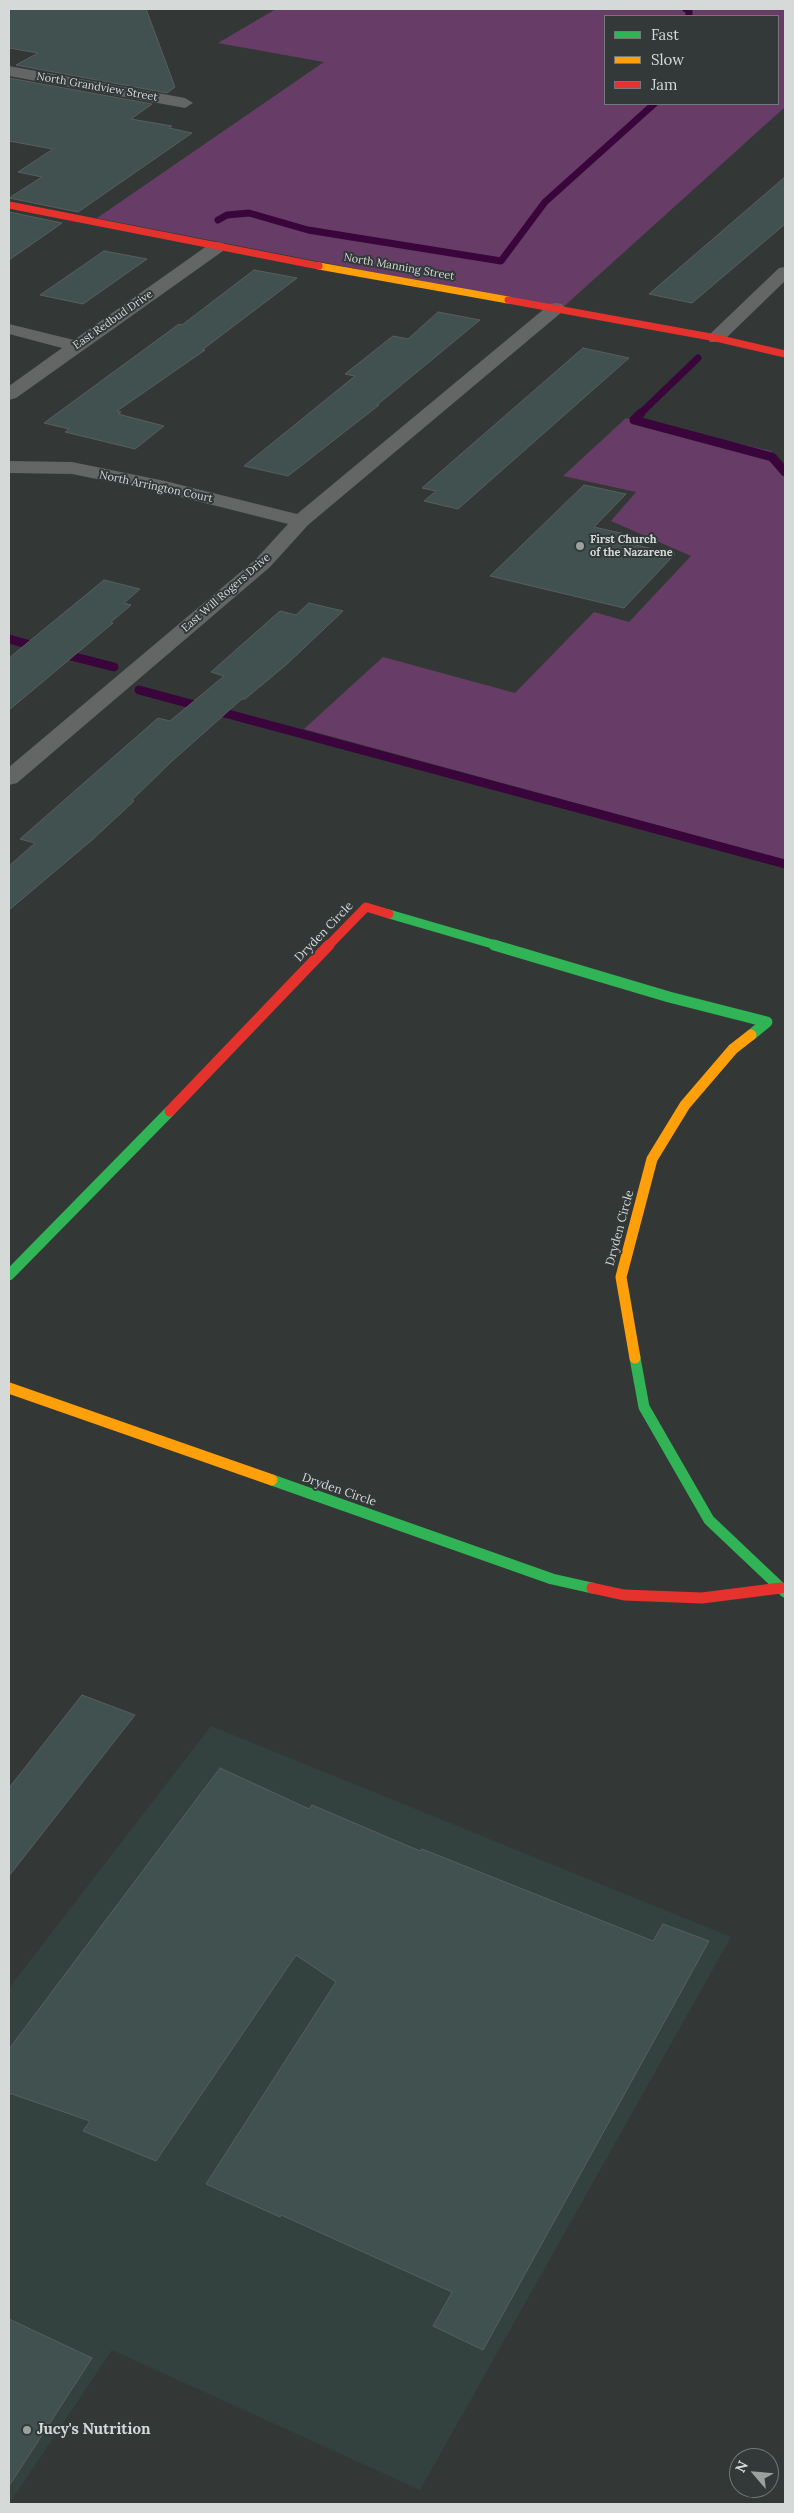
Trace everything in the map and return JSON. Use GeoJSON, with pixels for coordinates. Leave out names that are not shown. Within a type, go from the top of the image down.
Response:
{"type":"FeatureCollection","features":[{"type":"Feature","properties":{"kind":"street","name":"North Grandview Street"},"geometry":{"type":"LineString","coordinates":[[9,71],[185,103]]}},
{"type":"Feature","properties":{"kind":"street","name":"North Manning Street"},"geometry":{"type":"LineString","coordinates":[[9,206],[217,247],[716,338],[785,354]]}},
{"type":"Feature","properties":{"kind":"street","name":"East Redbud Drive"},"geometry":{"type":"LineString","coordinates":[[9,394],[217,247]]}},
{"type":"Feature","properties":{"kind":"street"},"geometry":{"type":"LineString","coordinates":[[716,338],[785,272]]}},
{"type":"Feature","properties":{"kind":"street","name":"East Will Rogers Drive"},"geometry":{"type":"LineString","coordinates":[[9,778],[263,563],[301,521],[556,308]]}},
{"type":"Feature","properties":{"kind":"street"},"geometry":{"type":"LineString","coordinates":[[9,329],[77,346]]}},
{"type":"Feature","properties":{"kind":"street","name":"North Arrington Court"},"geometry":{"type":"LineString","coordinates":[[9,467],[72,468],[165,487],[301,521]]}},
{"type":"Feature","properties":{"kind":"street","name":"Dryden Circle"},"geometry":{"type":"LineString","coordinates":[[9,1275],[218,1064],[366,907],[669,997],[767,1022],[733,1049],[685,1105],[652,1159],[621,1277],[644,1407],[709,1520],[783,1590]]}},
{"type":"Feature","properties":{"kind":"street","name":"Dryden Circle"},"geometry":{"type":"LineString","coordinates":[[9,1388],[552,1579],[624,1596],[702,1598],[783,1590]]}},
{"type":"Feature","properties":{"kind":"shaded area"},"geometry":{"type":"Polygon","coordinates":[[[276,9],[785,9],[785,107],[561,309],[97,218],[324,62],[218,43],[276,9]]]}},
{"type":"Feature","properties":{"kind":"shaded area"},"geometry":{"type":"Polygon","coordinates":[[[626,418],[771,451],[785,469],[785,860],[304,729],[383,657],[515,693],[594,612],[629,622],[691,556],[611,521],[636,492],[563,476],[626,418]]]}},
{"type":"Feature","properties":{"kind":"shaded area"},"geometry":{"type":"Polygon","coordinates":[[[211,1726],[731,1937],[420,2490],[112,2350],[9,2504],[9,1988],[211,1726]]]}},
{"type":"Feature","properties":{"kind":"building"},"geometry":{"type":"Polygon","coordinates":[[[9,9],[146,9],[175,87],[167,93],[16,65],[38,53],[9,48],[9,9]]]}},
{"type":"Feature","properties":{"kind":"building"},"geometry":{"type":"Polygon","coordinates":[[[9,78],[152,104],[131,119],[172,126],[169,128],[192,133],[78,212],[9,198],[42,177],[18,172],[53,149],[9,141],[9,78]]]}},
{"type":"Feature","properties":{"kind":"building"},"geometry":{"type":"Polygon","coordinates":[[[785,177],[785,224],[692,303],[649,294],[785,177]]]}},
{"type":"Feature","properties":{"kind":"building"},"geometry":{"type":"Polygon","coordinates":[[[9,212],[62,223],[9,260],[9,212]]]}},
{"type":"Feature","properties":{"kind":"building"},"geometry":{"type":"Polygon","coordinates":[[[104,251],[147,259],[83,304],[40,295],[104,251]]]}},
{"type":"Feature","properties":{"kind":"building"},"geometry":{"type":"Polygon","coordinates":[[[254,270],[297,278],[202,350],[205,350],[117,411],[121,412],[118,414],[164,426],[135,449],[65,432],[69,429],[44,423],[179,324],[182,325],[254,270]]]}},
{"type":"Feature","properties":{"kind":"building"},"geometry":{"type":"Polygon","coordinates":[[[438,312],[480,320],[377,405],[379,405],[288,476],[244,466],[355,376],[345,374],[393,336],[408,339],[438,312]]]}},
{"type":"Feature","properties":{"kind":"building"},"geometry":{"type":"Polygon","coordinates":[[[583,348],[629,358],[458,509],[424,501],[436,491],[422,488],[583,348]]]}},
{"type":"Feature","properties":{"kind":"building","name":"First Church of the Nazarene"},"geometry":{"type":"Polygon","coordinates":[[[584,485],[626,494],[594,527],[643,538],[636,545],[675,554],[624,608],[490,576],[584,485]]]}},
{"type":"Feature","properties":{"kind":"building"},"geometry":{"type":"Polygon","coordinates":[[[104,580],[140,589],[124,603],[131,605],[111,622],[113,623],[9,710],[9,658],[104,580]]]}},
{"type":"Feature","properties":{"kind":"building"},"geometry":{"type":"Polygon","coordinates":[[[309,603],[343,611],[287,664],[245,699],[242,699],[171,762],[132,800],[134,801],[92,840],[9,910],[9,866],[35,843],[20,839],[158,718],[170,721],[224,676],[211,672],[280,611],[296,615],[309,603]]]}},
{"type":"Feature","properties":{"kind":"building"},"geometry":{"type":"Polygon","coordinates":[[[82,1695],[135,1715],[9,1876],[9,1788],[82,1695]]]}},
{"type":"Feature","properties":{"kind":"building"},"geometry":{"type":"Polygon","coordinates":[[[220,1768],[309,1809],[312,1805],[420,1851],[422,1849],[653,1941],[663,1924],[709,1941],[483,2350],[433,2326],[452,2292],[281,2215],[280,2217],[206,2184],[336,1982],[296,1955],[156,2161],[83,2131],[90,2121],[9,2093],[9,2049],[220,1768]]]}},
{"type":"Feature","properties":{"kind":"building","name":"Jucy's Nutrition"},"geometry":{"type":"Polygon","coordinates":[[[9,2319],[92,2358],[9,2486],[9,2319]]]}},
{"type":"Feature","properties":{"kind":"waterway"},"geometry":{"type":"LineString","coordinates":[[686,9],[689,10],[689,15]]}},
{"type":"Feature","properties":{"kind":"waterway"},"geometry":{"type":"LineString","coordinates":[[218,220],[227,215],[249,213],[308,230],[501,261],[545,202],[653,105]]}},
{"type":"Feature","properties":{"kind":"waterway"},"geometry":{"type":"LineString","coordinates":[[640,414],[698,358]]}},
{"type":"Feature","properties":{"kind":"waterway"},"geometry":{"type":"LineString","coordinates":[[640,414],[634,420],[772,457],[785,472]]}},
{"type":"Feature","properties":{"kind":"waterway"},"geometry":{"type":"LineString","coordinates":[[9,639],[41,648]]}},
{"type":"Feature","properties":{"kind":"waterway"},"geometry":{"type":"LineString","coordinates":[[59,653],[114,667]]}},
{"type":"Feature","properties":{"kind":"waterway"},"geometry":{"type":"LineString","coordinates":[[139,690],[785,864]]}},
{"type":"Feature","properties":{"kind":"traffic: fast"},"geometry":{"type":"LineString","coordinates":[[389,914],[669,997],[767,1022],[751,1035]]}},
{"type":"Feature","properties":{"kind":"traffic: fast"},"geometry":{"type":"LineString","coordinates":[[9,1275],[170,1111]]}},
{"type":"Feature","properties":{"kind":"traffic: fast"},"geometry":{"type":"LineString","coordinates":[[635,1358],[644,1407],[709,1520],[785,1592]]}},
{"type":"Feature","properties":{"kind":"traffic: fast"},"geometry":{"type":"LineString","coordinates":[[272,1480],[552,1579],[592,1588]]}},
{"type":"Feature","properties":{"kind":"traffic: slow"},"geometry":{"type":"LineString","coordinates":[[319,266],[508,300]]}},
{"type":"Feature","properties":{"kind":"traffic: slow"},"geometry":{"type":"LineString","coordinates":[[635,1358],[621,1277],[652,1159],[685,1105],[733,1049],[751,1035]]}},
{"type":"Feature","properties":{"kind":"traffic: slow"},"geometry":{"type":"LineString","coordinates":[[9,1388],[272,1480]]}},
{"type":"Feature","properties":{"kind":"traffic: jam"},"geometry":{"type":"LineString","coordinates":[[9,205],[319,266]]}},
{"type":"Feature","properties":{"kind":"traffic: jam"},"geometry":{"type":"LineString","coordinates":[[508,300],[716,338],[785,354]]}},
{"type":"Feature","properties":{"kind":"traffic: jam"},"geometry":{"type":"LineString","coordinates":[[170,1111],[366,907],[389,914]]}},
{"type":"Feature","properties":{"kind":"traffic: jam"},"geometry":{"type":"LineString","coordinates":[[592,1588],[624,1595],[702,1598],[781,1588]]}},
{"type":"Feature","properties":{"kind":"place","name":"First Church of the Nazarene"},"geometry":{"type":"Point","coordinates":[580,546]}},
{"type":"Feature","properties":{"kind":"place","name":"Jucy's Nutrition"},"geometry":{"type":"Point","coordinates":[27,2430]}}]}
